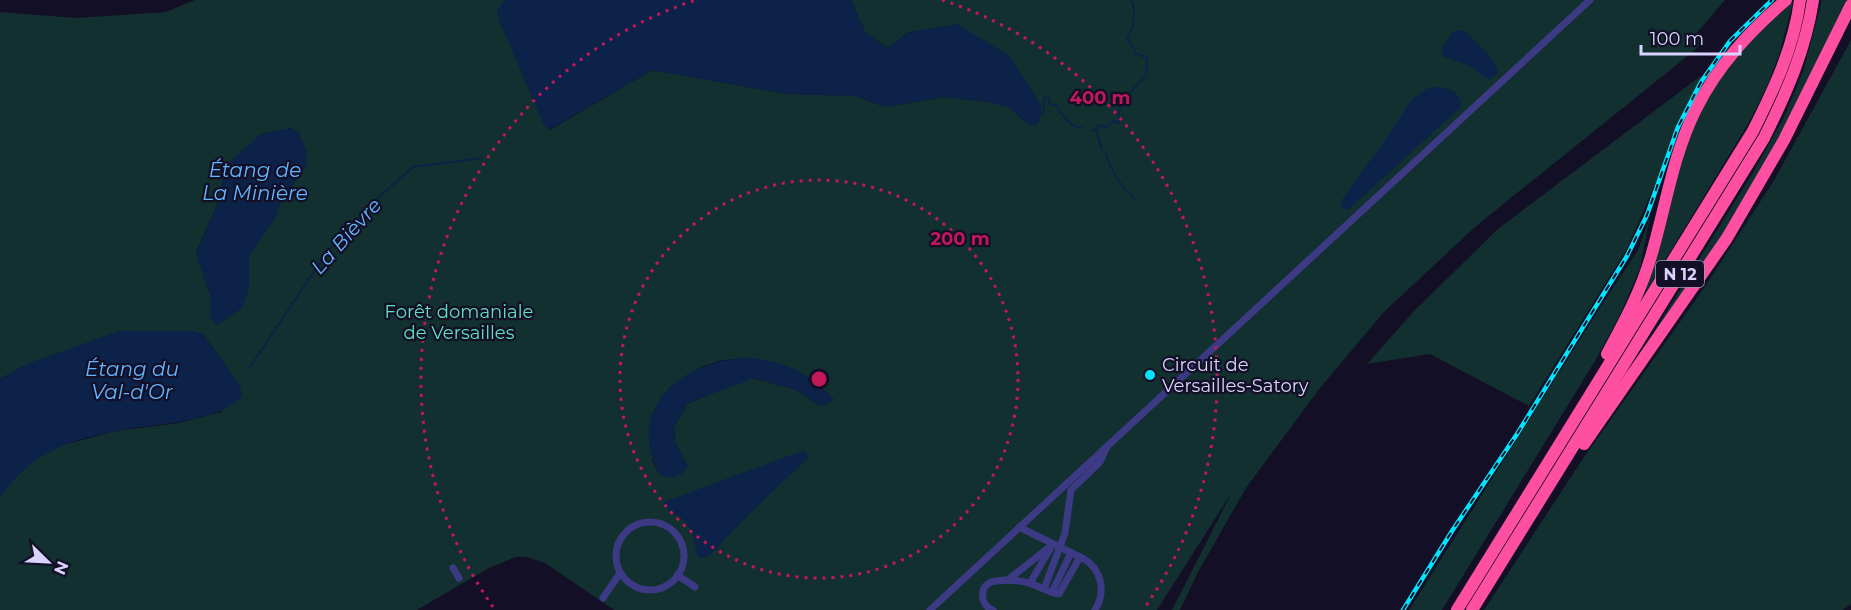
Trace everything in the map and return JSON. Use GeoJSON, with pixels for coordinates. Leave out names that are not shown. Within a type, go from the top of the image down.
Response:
{"type":"FeatureCollection","features":[{"type":"Feature","properties":{"kind":"highway","name":"N 12"},"geometry":{"type":"LineString","coordinates":[[1457,610],[1753,131],[1779,77],[1788,52],[1800,0]]}},
{"type":"Feature","properties":{"kind":"highway","name":"N 12"},"geometry":{"type":"LineString","coordinates":[[1472,610],[1764,138],[1796,66],[1813,0]]}},
{"type":"Feature","properties":{"kind":"highway"},"geometry":{"type":"LineString","coordinates":[[1603,375],[1607,355],[1645,275],[1657,237],[1674,165],[1695,111],[1732,54],[1783,3]]}},
{"type":"Feature","properties":{"kind":"highway"},"geometry":{"type":"LineString","coordinates":[[1564,462],[1581,449],[1727,238],[1784,140],[1851,5]]}},
{"type":"Feature","properties":{"kind":"street"},"geometry":{"type":"LineString","coordinates":[[930,610],[1590,0]]}},
{"type":"Feature","properties":{"kind":"street"},"geometry":{"type":"LineString","coordinates":[[1030,583],[1065,532],[1071,490],[1100,462],[1107,447]]}},
{"type":"Feature","properties":{"kind":"street"},"geometry":{"type":"LineString","coordinates":[[642,522],[663,524],[679,538],[683,548],[683,559],[677,574],[674,580],[653,590],[641,589],[630,584],[620,573],[617,565],[618,543],[632,527],[642,522]]}},
{"type":"Feature","properties":{"kind":"street"},"geometry":{"type":"LineString","coordinates":[[1019,527],[1080,557],[1092,566],[1100,579],[1102,590],[1095,610]]}},
{"type":"Feature","properties":{"kind":"street"},"geometry":{"type":"LineString","coordinates":[[1009,579],[1056,546]]}},
{"type":"Feature","properties":{"kind":"street"},"geometry":{"type":"LineString","coordinates":[[1044,589],[1056,546]]}},
{"type":"Feature","properties":{"kind":"street"},"geometry":{"type":"LineString","coordinates":[[1052,592],[1071,553]]}},
{"type":"Feature","properties":{"kind":"street"},"geometry":{"type":"LineString","coordinates":[[993,610],[989,609],[983,600],[983,589],[988,583],[1009,579],[1030,583],[1057,594],[1060,593],[1080,557]]}},
{"type":"Feature","properties":{"kind":"street"},"geometry":{"type":"LineString","coordinates":[[453,568],[459,579]]}},
{"type":"Feature","properties":{"kind":"street"},"geometry":{"type":"LineString","coordinates":[[603,598],[620,573]]}},
{"type":"Feature","properties":{"kind":"street"},"geometry":{"type":"LineString","coordinates":[[677,574],[694,587]]}},
{"type":"Feature","properties":{"kind":"green space","name":"Forêt domaniale de Versailles"},"geometry":{"type":"Polygon","coordinates":[[[195,0],[505,0],[502,3],[550,130],[652,70],[788,94],[856,96],[885,107],[943,97],[991,102],[1010,108],[1026,123],[1035,126],[909,32],[887,48],[865,32],[851,0],[1725,0],[1695,35],[1699,33],[1705,42],[1476,226],[1384,312],[1320,388],[1246,488],[1198,572],[1180,610],[1172,610],[1232,492],[1157,610],[614,610],[545,563],[526,557],[516,557],[489,568],[417,610],[0,610],[0,498],[9,484],[31,463],[56,447],[115,431],[179,423],[221,412],[240,386],[203,334],[27,364],[0,379],[0,12],[76,18],[166,12],[195,0]],[[290,128],[222,168],[222,194],[196,253],[210,294],[210,317],[249,288],[249,257],[274,220],[281,201],[307,164],[307,153],[298,132],[290,128]],[[744,358],[723,360],[703,366],[676,383],[661,397],[652,460],[660,475],[688,467],[675,442],[674,428],[687,404],[753,378],[796,390],[821,406],[834,400],[815,382],[794,369],[770,361],[744,358]]]}},
{"type":"Feature","properties":{"kind":"green space"},"geometry":{"type":"Polygon","coordinates":[[[1822,0],[1848,0],[1786,128],[1747,198],[1658,332],[1655,330],[1752,174],[1784,117],[1804,69],[1822,0]]]}},
{"type":"Feature","properties":{"kind":"green space"},"geometry":{"type":"Polygon","coordinates":[[[1793,2],[1780,52],[1751,119],[1647,290],[1645,289],[1678,166],[1705,101],[1745,44],[1793,2]]]}},
{"type":"Feature","properties":{"kind":"green space"},"geometry":{"type":"Polygon","coordinates":[[[1851,40],[1851,604],[1843,610],[1484,610],[1582,460],[1704,288],[1773,182],[1851,40]]]}},
{"type":"Feature","properties":{"kind":"green space"},"geometry":{"type":"Polygon","coordinates":[[[1702,75],[1627,249],[1529,406],[1430,354],[1367,364],[1414,311],[1499,228],[1702,75]]]}},
{"type":"Feature","properties":{"kind":"green space"},"geometry":{"type":"Polygon","coordinates":[[[1650,217],[1640,268],[1620,315],[1595,361],[1442,610],[1409,610],[1638,250],[1650,217]]]}},
{"type":"Feature","properties":{"kind":"water"},"geometry":{"type":"Polygon","coordinates":[[[505,0],[851,0],[865,32],[887,48],[909,32],[957,24],[1010,56],[1041,105],[1040,120],[1035,126],[1026,123],[1010,108],[991,102],[943,97],[885,107],[856,96],[788,94],[652,70],[549,130],[543,123],[499,20],[497,10],[505,0]]]}},
{"type":"Feature","properties":{"kind":"water"},"geometry":{"type":"Polygon","coordinates":[[[1462,30],[1494,62],[1498,73],[1490,79],[1485,78],[1470,66],[1442,56],[1442,48],[1453,31],[1462,30]]]}},
{"type":"Feature","properties":{"kind":"water"},"geometry":{"type":"Polygon","coordinates":[[[1436,87],[1457,94],[1461,101],[1460,108],[1348,210],[1342,208],[1343,198],[1411,100],[1426,89],[1436,87]]]}},
{"type":"Feature","properties":{"kind":"water","name":"Étang de La Minière"},"geometry":{"type":"Polygon","coordinates":[[[290,128],[298,132],[307,153],[307,164],[281,201],[274,220],[249,257],[249,288],[242,308],[217,325],[210,317],[210,294],[196,254],[222,194],[222,168],[261,134],[290,128]]]}},
{"type":"Feature","properties":{"kind":"water","name":"Étang du Val-d'Or"},"geometry":{"type":"Polygon","coordinates":[[[119,331],[193,331],[203,334],[240,386],[242,396],[226,409],[193,419],[116,431],[65,445],[36,460],[24,470],[0,498],[0,379],[27,364],[119,331]]]}},
{"type":"Feature","properties":{"kind":"water"},"geometry":{"type":"Polygon","coordinates":[[[744,358],[770,361],[794,369],[815,382],[834,400],[821,406],[796,390],[754,378],[696,400],[687,404],[674,428],[675,442],[688,467],[676,477],[660,475],[651,451],[649,429],[654,410],[664,393],[680,379],[699,369],[721,361],[744,358]]]}},
{"type":"Feature","properties":{"kind":"water"},"geometry":{"type":"Polygon","coordinates":[[[805,450],[808,458],[709,556],[700,558],[696,554],[691,530],[681,518],[664,507],[664,502],[805,450]]]}},
{"type":"Feature","properties":{"kind":"waterway"},"geometry":{"type":"LineString","coordinates":[[1092,130],[1096,130],[1098,125],[1106,127],[1113,121],[1118,123],[1121,120],[1118,116],[1122,102],[1146,75],[1147,58],[1135,53],[1127,38],[1134,19],[1131,0]]}},
{"type":"Feature","properties":{"kind":"waterway"},"geometry":{"type":"LineString","coordinates":[[1039,114],[1043,112],[1045,96],[1048,96],[1050,104],[1056,105],[1067,120],[1074,126],[1083,128]]}},
{"type":"Feature","properties":{"kind":"waterway"},"geometry":{"type":"LineString","coordinates":[[1096,130],[1102,149]]}},
{"type":"Feature","properties":{"kind":"waterway"},"geometry":{"type":"LineString","coordinates":[[1106,154],[1117,178],[1134,198]]}},
{"type":"Feature","properties":{"kind":"waterway","name":"La Bièvre"},"geometry":{"type":"LineString","coordinates":[[248,369],[327,252],[369,206],[413,167],[482,158]]}},
{"type":"Feature","properties":{"kind":"railway"},"geometry":{"type":"LineString","coordinates":[[1403,610],[1452,531],[1517,434],[1627,256],[1647,215],[1678,127],[1701,82],[1730,41],[1772,0]]}},
{"type":"Feature","properties":{"kind":"place","name":"Circuit de Versailles-Satory"},"geometry":{"type":"Point","coordinates":[1150,375]}}]}
